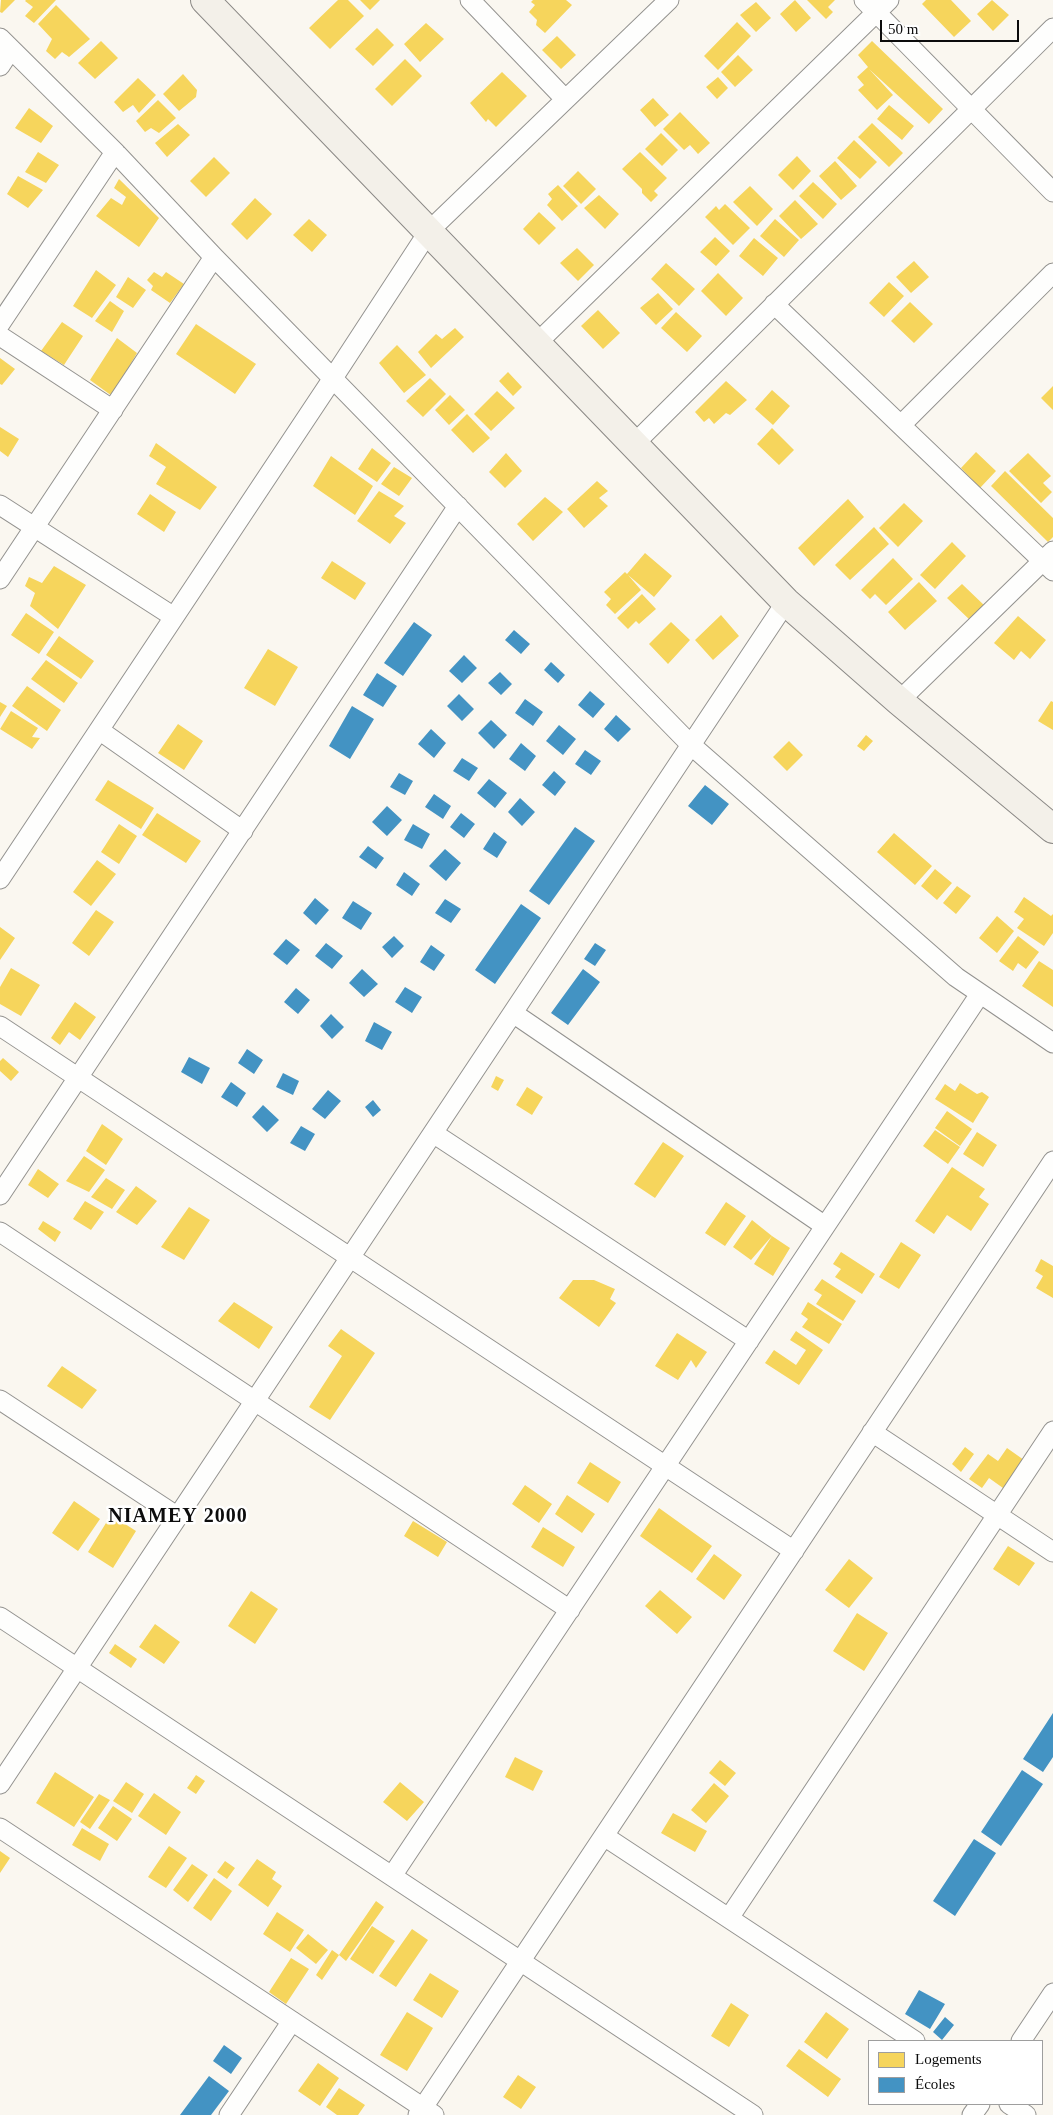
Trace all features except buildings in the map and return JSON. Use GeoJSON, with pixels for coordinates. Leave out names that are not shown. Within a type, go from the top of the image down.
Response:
{"type":"FeatureCollection","features":[{"type":"Feature","properties":{"kind":"street"},"geometry":{"type":"LineString","coordinates":[[205,0],[786,602],[899,701],[1053,829]]}},
{"type":"Feature","properties":{"kind":"street"},"geometry":{"type":"LineString","coordinates":[[470,0],[566,99]]}},
{"type":"Feature","properties":{"kind":"street"},"geometry":{"type":"LineString","coordinates":[[0,879],[333,378],[428,231],[668,0]]}},
{"type":"Feature","properties":{"kind":"street"},"geometry":{"type":"LineString","coordinates":[[537,343],[877,4],[972,108],[1053,192]]}},
{"type":"Feature","properties":{"kind":"street"},"geometry":{"type":"LineString","coordinates":[[634,444],[1053,28]]}},
{"type":"Feature","properties":{"kind":"street"},"geometry":{"type":"LineString","coordinates":[[0,66],[5,43]]}},
{"type":"Feature","properties":{"kind":"street"},"geometry":{"type":"LineString","coordinates":[[5,43],[115,152],[214,257],[691,745],[934,959],[980,994],[1053,1042]]}},
{"type":"Feature","properties":{"kind":"street"},"geometry":{"type":"LineString","coordinates":[[0,324],[115,152]]}},
{"type":"Feature","properties":{"kind":"street"},"geometry":{"type":"LineString","coordinates":[[0,579],[214,257]]}},
{"type":"Feature","properties":{"kind":"street"},"geometry":{"type":"LineString","coordinates":[[901,426],[1053,273]]}},
{"type":"Feature","properties":{"kind":"street"},"geometry":{"type":"LineString","coordinates":[[774,304],[901,426],[1050,561],[899,701]]}},
{"type":"Feature","properties":{"kind":"street"},"geometry":{"type":"LineString","coordinates":[[0,336],[113,410]]}},
{"type":"Feature","properties":{"kind":"street"},"geometry":{"type":"LineString","coordinates":[[0,505],[174,617]]}},
{"type":"Feature","properties":{"kind":"street"},"geometry":{"type":"LineString","coordinates":[[0,1195],[458,506]]}},
{"type":"Feature","properties":{"kind":"street"},"geometry":{"type":"LineString","coordinates":[[0,1784],[786,602]]}},
{"type":"Feature","properties":{"kind":"street"},"geometry":{"type":"LineString","coordinates":[[99,730],[242,831]]}},
{"type":"Feature","properties":{"kind":"street"},"geometry":{"type":"LineString","coordinates":[[392,1876],[980,994]]}},
{"type":"Feature","properties":{"kind":"street"},"geometry":{"type":"LineString","coordinates":[[513,1014],[825,1226]]}},
{"type":"Feature","properties":{"kind":"street"},"geometry":{"type":"LineString","coordinates":[[0,1026],[794,1551]]}},
{"type":"Feature","properties":{"kind":"street"},"geometry":{"type":"LineString","coordinates":[[433,1133],[749,1341]]}},
{"type":"Feature","properties":{"kind":"street"},"geometry":{"type":"LineString","coordinates":[[0,1828],[292,2021],[425,2113],[520,1961],[1053,1160]]}},
{"type":"Feature","properties":{"kind":"street"},"geometry":{"type":"LineString","coordinates":[[0,1232],[570,1610]]}},
{"type":"Feature","properties":{"kind":"street"},"geometry":{"type":"LineString","coordinates":[[0,1400],[178,1517]]}},
{"type":"Feature","properties":{"kind":"street"},"geometry":{"type":"LineString","coordinates":[[729,1918],[1053,1431]]}},
{"type":"Feature","properties":{"kind":"street"},"geometry":{"type":"LineString","coordinates":[[872,1432],[1053,1552]]}},
{"type":"Feature","properties":{"kind":"street"},"geometry":{"type":"LineString","coordinates":[[0,1617],[753,2115]]}},
{"type":"Feature","properties":{"kind":"street"},"geometry":{"type":"LineString","coordinates":[[604,1836],[912,2040]]}},
{"type":"Feature","properties":{"kind":"street"},"geometry":{"type":"LineString","coordinates":[[1022,2040],[1053,1993]]}},
{"type":"Feature","properties":{"kind":"street"},"geometry":{"type":"LineString","coordinates":[[230,2115],[292,2021]]}},
{"type":"Feature","properties":{"kind":"street"},"geometry":{"type":"LineString","coordinates":[[1011,2105],[1026,2115]]}},
{"type":"Feature","properties":{"kind":"district","name":"NIAMEY 2000"},"geometry":{"type":"Point","coordinates":[178,1517]}}]}
